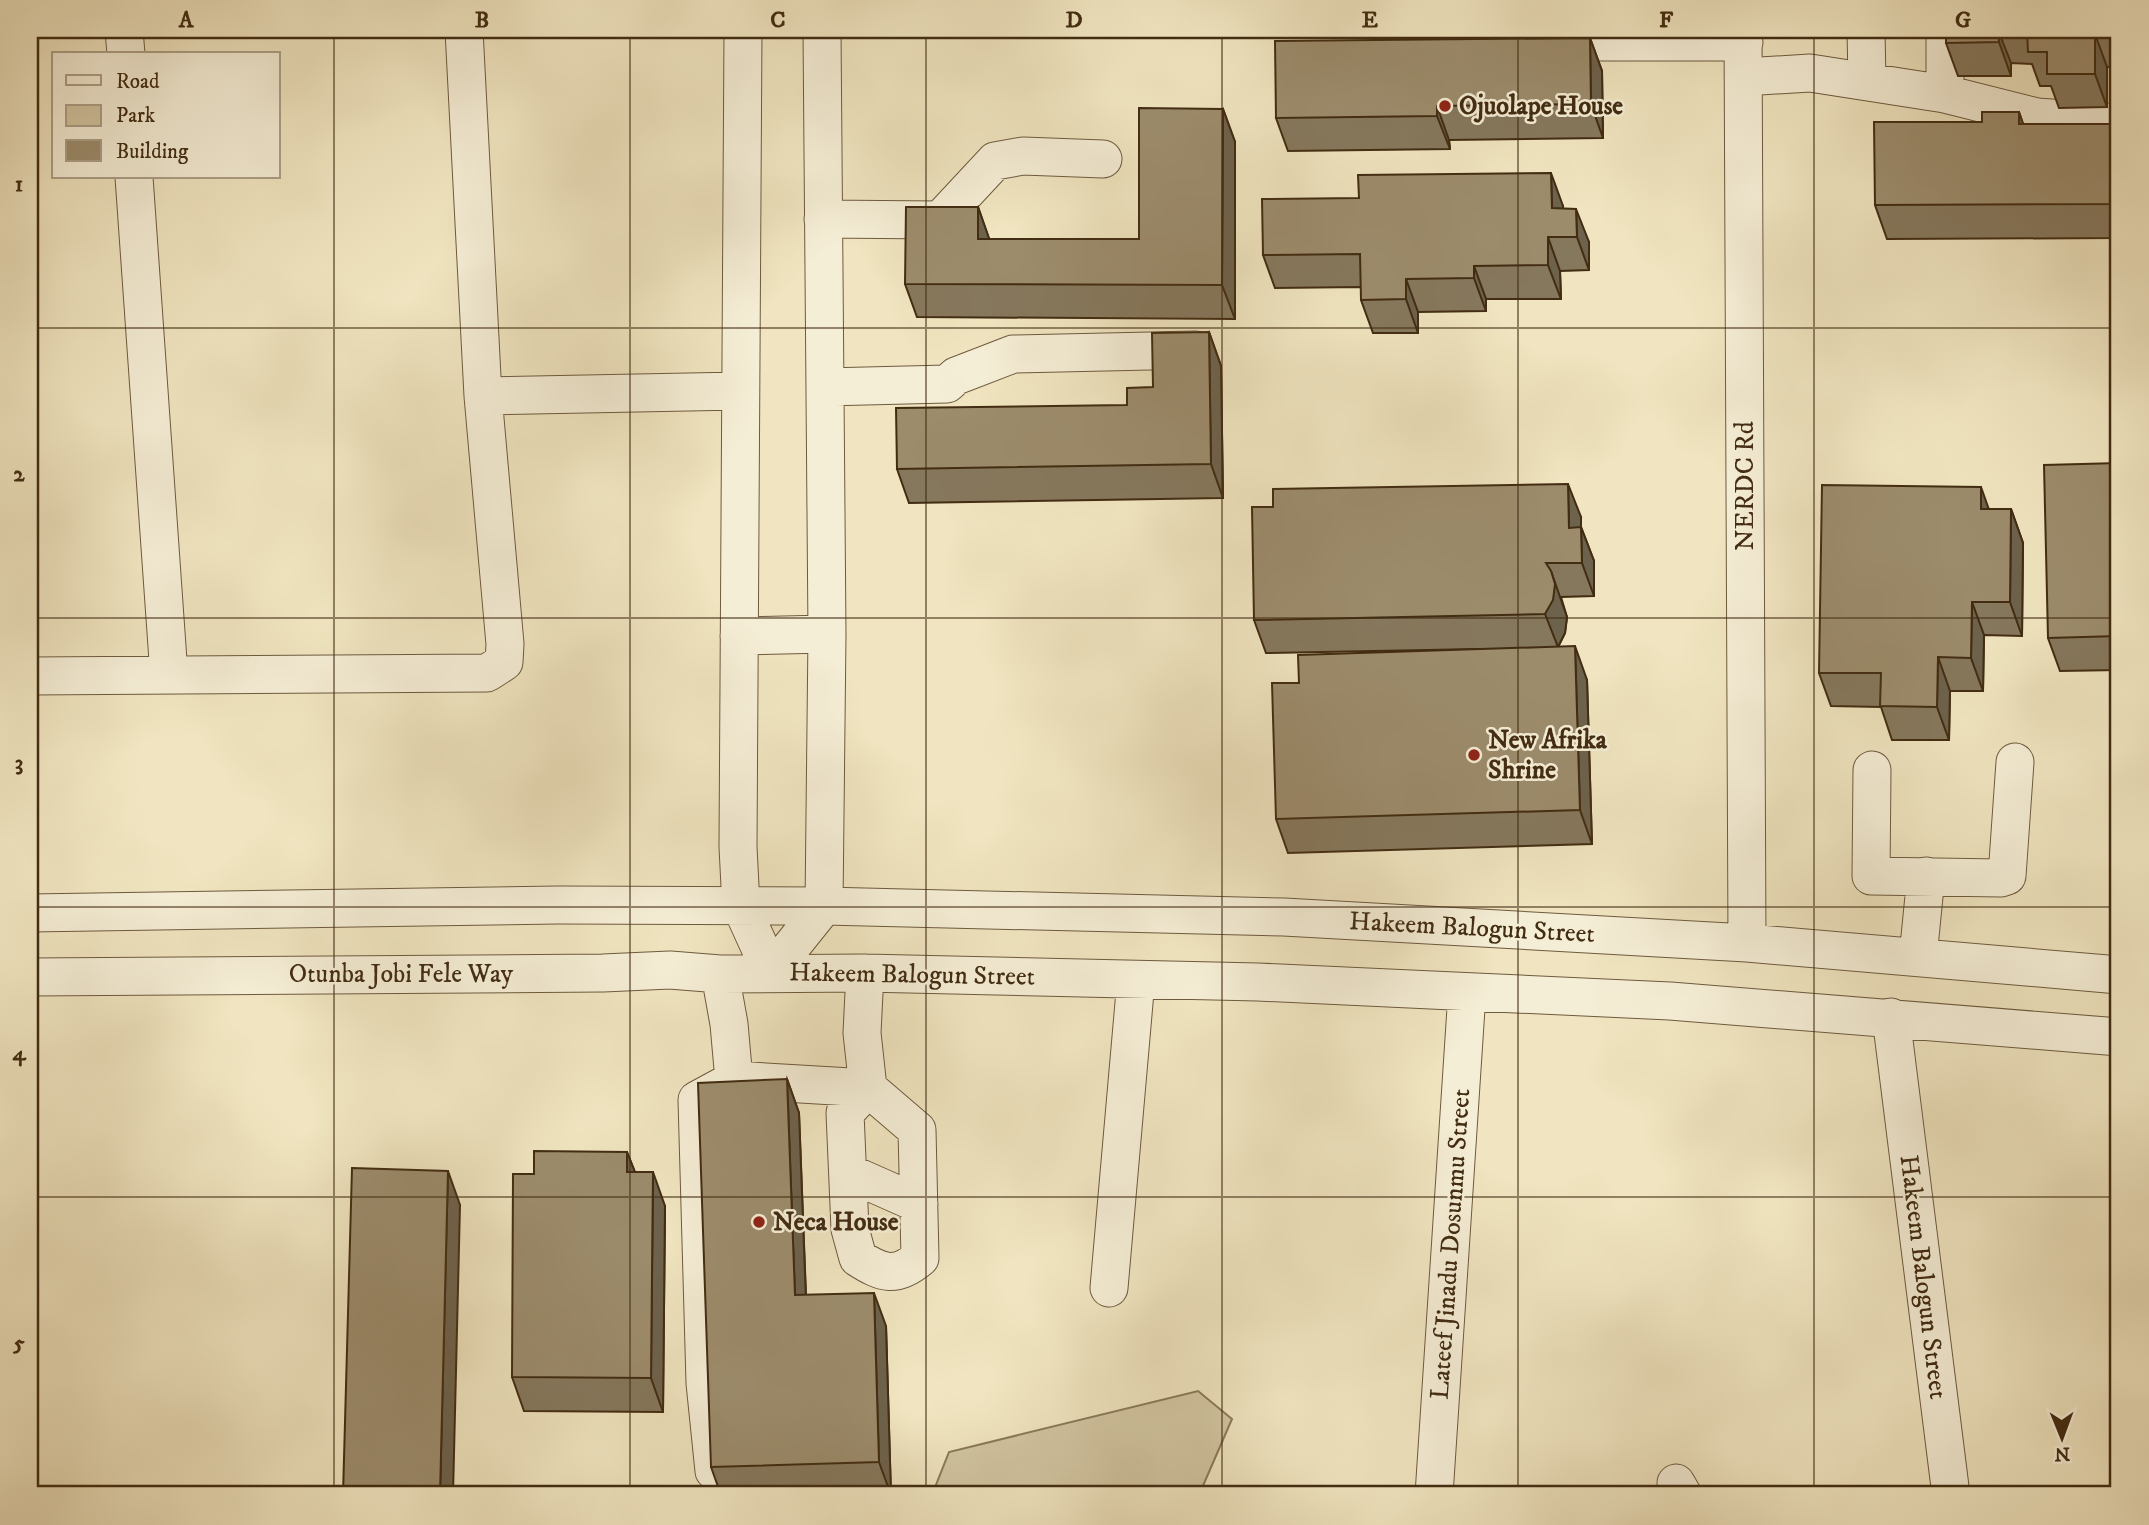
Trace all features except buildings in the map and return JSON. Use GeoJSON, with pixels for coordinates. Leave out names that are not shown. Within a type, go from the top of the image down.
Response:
{"type":"FeatureCollection","features":[{"type":"Feature","properties":{"kind":"street"},"geometry":{"type":"LineString","coordinates":[[124,30],[126,52]]}},
{"type":"Feature","properties":{"kind":"street"},"geometry":{"type":"LineString","coordinates":[[30,676],[487,673],[504,662],[505,644],[483,396],[464,30]]}},
{"type":"Feature","properties":{"kind":"street"},"geometry":{"type":"LineString","coordinates":[[743,30],[738,847],[741,906],[771,972],[824,906],[827,634],[822,30]]}},
{"type":"Feature","properties":{"kind":"street"},"geometry":{"type":"LineString","coordinates":[[1866,30],[1867,81]]}},
{"type":"Feature","properties":{"kind":"street"},"geometry":{"type":"LineString","coordinates":[[1945,30],[1945,94]]}},
{"type":"Feature","properties":{"kind":"street"},"geometry":{"type":"LineString","coordinates":[[1506,42],[1744,50],[1810,73],[1945,94],[2037,117],[2119,123]]}},
{"type":"Feature","properties":{"kind":"street","name":"NERDC Rd"},"geometry":{"type":"LineString","coordinates":[[1744,50],[1747,943]]}},
{"type":"Feature","properties":{"kind":"street"},"geometry":{"type":"LineString","coordinates":[[823,219],[940,220],[995,161],[1023,156],[1103,159]]}},
{"type":"Feature","properties":{"kind":"street"},"geometry":{"type":"LineString","coordinates":[[135,178],[169,675]]}},
{"type":"Feature","properties":{"kind":"street"},"geometry":{"type":"LineString","coordinates":[[825,387],[947,384],[956,376],[1013,355],[1195,350]]}},
{"type":"Feature","properties":{"kind":"street"},"geometry":{"type":"LineString","coordinates":[[483,396],[740,391]]}},
{"type":"Feature","properties":{"kind":"street"},"geometry":{"type":"LineString","coordinates":[[739,636],[827,634]]}},
{"type":"Feature","properties":{"kind":"street"},"geometry":{"type":"LineString","coordinates":[[1872,769],[1871,876],[2001,878],[2007,876],[2015,762]]}},
{"type":"Feature","properties":{"kind":"street"},"geometry":{"type":"LineString","coordinates":[[1918,957],[1926,876]]}},
{"type":"Feature","properties":{"kind":"street"},"geometry":{"type":"LineString","coordinates":[[30,913],[558,905],[741,906]]}},
{"type":"Feature","properties":{"kind":"street","name":"Hakeem Balogun Street"},"geometry":{"type":"LineString","coordinates":[[741,906],[1284,917],[1747,943],[2119,975]]}},
{"type":"Feature","properties":{"kind":"street","name":"Otunba Jobi Fele Way"},"geometry":{"type":"LineString","coordinates":[[30,976],[603,973],[670,970],[720,974],[771,972]]}},
{"type":"Feature","properties":{"kind":"street","name":"Hakeem Balogun Street"},"geometry":{"type":"LineString","coordinates":[[771,972],[1258,982],[1670,1001],[2119,1037]]}},
{"type":"Feature","properties":{"kind":"street"},"geometry":{"type":"LineString","coordinates":[[714,1471],[705,1383],[697,1100],[734,1080],[868,1088],[917,1130],[920,1258],[905,1270],[879,1271],[858,1258],[850,1229],[845,1113],[868,1088],[862,1033],[865,972]]}},
{"type":"Feature","properties":{"kind":"street"},"geometry":{"type":"LineString","coordinates":[[720,974],[729,1024],[734,1080]]}},
{"type":"Feature","properties":{"kind":"street"},"geometry":{"type":"LineString","coordinates":[[1109,1288],[1136,979]]}},
{"type":"Feature","properties":{"kind":"street","name":"Lateef Jinadu Dosunmu Street"},"geometry":{"type":"LineString","coordinates":[[1434,1495],[1468,993]]}},
{"type":"Feature","properties":{"kind":"street","name":"Hakeem Balogun Street"},"geometry":{"type":"LineString","coordinates":[[1891,1017],[1951,1495]]}},
{"type":"Feature","properties":{"kind":"street"},"geometry":{"type":"LineString","coordinates":[[849,1173],[919,1204]]}},
{"type":"Feature","properties":{"kind":"green space"},"geometry":{"type":"Polygon","coordinates":[[[1198,1391],[1232,1419],[1199,1495],[932,1495],[949,1452],[1198,1391]]]}},
{"type":"Feature","properties":{"kind":"place","name":"Ojuolape House"},"geometry":{"type":"Point","coordinates":[1445,106]}},
{"type":"Feature","properties":{"kind":"place","name":"New Afrika Shrine"},"geometry":{"type":"Point","coordinates":[1474,755]}},
{"type":"Feature","properties":{"kind":"place","name":"Neca House"},"geometry":{"type":"Point","coordinates":[759,1222]}}]}
